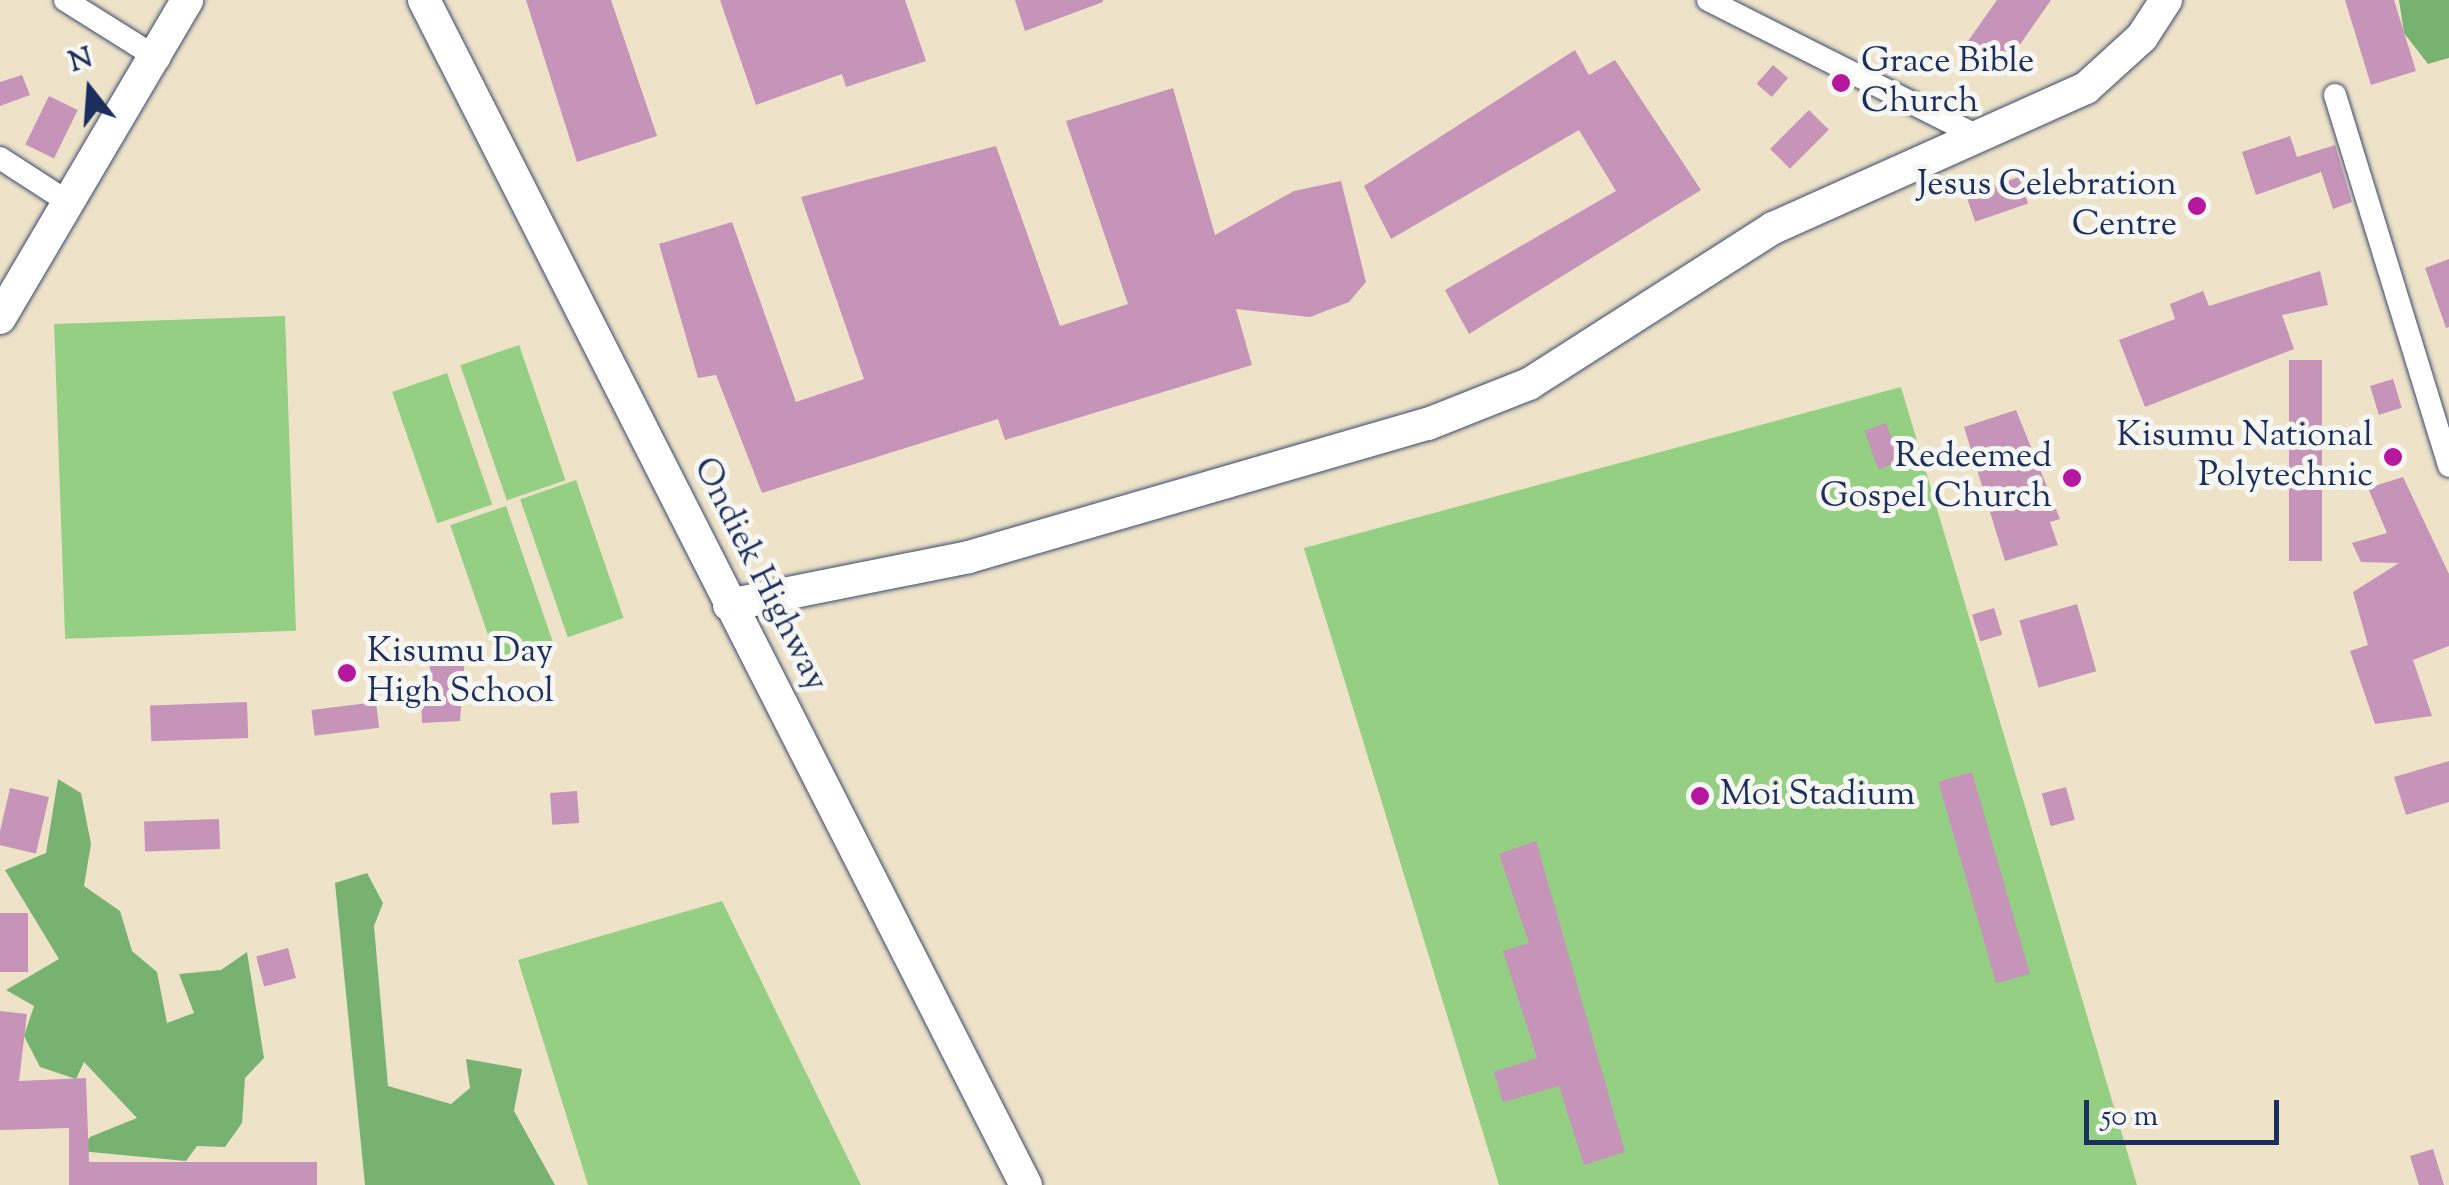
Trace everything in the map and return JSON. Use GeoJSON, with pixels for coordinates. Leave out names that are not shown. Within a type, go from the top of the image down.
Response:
{"type":"FeatureCollection","features":[{"type":"Feature","properties":{"kind":"street"},"geometry":{"type":"LineString","coordinates":[[65,0],[158,59]]}},
{"type":"Feature","properties":{"kind":"street"},"geometry":{"type":"LineString","coordinates":[[0,318],[158,59],[187,0]]}},
{"type":"Feature","properties":{"kind":"street","name":"Ondiek Highway"},"geometry":{"type":"LineString","coordinates":[[424,0],[1026,1185]]}},
{"type":"Feature","properties":{"kind":"street"},"geometry":{"type":"LineString","coordinates":[[1708,0],[1980,138]]}},
{"type":"Feature","properties":{"kind":"street"},"geometry":{"type":"LineString","coordinates":[[728,605],[969,557],[1428,424],[1529,384],[1773,228],[1980,138],[2114,68],[2166,0]]}},
{"type":"Feature","properties":{"kind":"street"},"geometry":{"type":"LineString","coordinates":[[2336,95],[2449,466]]}},
{"type":"Feature","properties":{"kind":"street"},"geometry":{"type":"LineString","coordinates":[[0,158],[72,204]]}},
{"type":"Feature","properties":{"kind":"green space"},"geometry":{"type":"Polygon","coordinates":[[[2399,0],[2449,0],[2449,58],[2428,64],[2404,33],[2399,0]]]}},
{"type":"Feature","properties":{"kind":"green space"},"geometry":{"type":"Polygon","coordinates":[[[285,316],[296,631],[65,639],[54,324],[285,316]]]}},
{"type":"Feature","properties":{"kind":"green space"},"geometry":{"type":"Polygon","coordinates":[[[519,345],[566,480],[507,500],[460,365],[519,345]]]}},
{"type":"Feature","properties":{"kind":"green space"},"geometry":{"type":"Polygon","coordinates":[[[447,373],[492,504],[437,523],[392,392],[447,373]]]}},
{"type":"Feature","properties":{"kind":"green space","name":"Moi Stadium"},"geometry":{"type":"Polygon","coordinates":[[[1901,387],[2137,1185],[1499,1185],[1304,548],[1901,387]]]}},
{"type":"Feature","properties":{"kind":"green space"},"geometry":{"type":"Polygon","coordinates":[[[576,480],[624,618],[568,637],[520,499],[576,480]]]}},
{"type":"Feature","properties":{"kind":"green space"},"geometry":{"type":"Polygon","coordinates":[[[506,506],[553,643],[497,662],[450,525],[506,506]]]}},
{"type":"Feature","properties":{"kind":"green space"},"geometry":{"type":"Polygon","coordinates":[[[58,779],[81,793],[91,844],[84,886],[120,911],[132,951],[157,972],[167,1023],[194,1013],[179,974],[221,970],[247,952],[264,1058],[245,1078],[242,1123],[225,1147],[197,1146],[186,1161],[80,1151],[90,1137],[137,1118],[84,1062],[76,1079],[40,1067],[24,1036],[34,1006],[6,990],[59,959],[5,870],[46,853],[58,779]]]}},
{"type":"Feature","properties":{"kind":"green space"},"geometry":{"type":"Polygon","coordinates":[[[367,873],[383,903],[374,926],[388,1086],[451,1104],[470,1088],[466,1059],[522,1069],[514,1111],[555,1185],[365,1185],[335,883],[367,873]]]}},
{"type":"Feature","properties":{"kind":"green space"},"geometry":{"type":"Polygon","coordinates":[[[722,901],[861,1185],[588,1185],[518,960],[722,901]]]}},
{"type":"Feature","properties":{"kind":"building"},"geometry":{"type":"Polygon","coordinates":[[[526,0],[611,0],[657,136],[577,162],[526,0]]]}},
{"type":"Feature","properties":{"kind":"building"},"geometry":{"type":"Polygon","coordinates":[[[720,0],[905,0],[926,61],[846,87],[842,74],[756,105],[720,0]]]}},
{"type":"Feature","properties":{"kind":"building"},"geometry":{"type":"Polygon","coordinates":[[[1015,0],[1103,0],[1103,2],[1025,31],[1015,0]]]}},
{"type":"Feature","properties":{"kind":"building"},"geometry":{"type":"Polygon","coordinates":[[[1997,0],[2051,0],[2005,66],[1968,41],[1997,0]]]}},
{"type":"Feature","properties":{"kind":"building"},"geometry":{"type":"Polygon","coordinates":[[[2345,0],[2394,0],[2416,71],[2371,85],[2345,0]]]}},
{"type":"Feature","properties":{"kind":"building"},"geometry":{"type":"Polygon","coordinates":[[[1575,50],[1589,75],[1615,60],[1701,190],[1469,334],[1445,290],[1616,191],[1579,130],[1391,239],[1364,186],[1575,50]]]}},
{"type":"Feature","properties":{"kind":"building"},"geometry":{"type":"Polygon","coordinates":[[[1773,65],[1788,78],[1772,97],[1757,84],[1773,65]]]}},
{"type":"Feature","properties":{"kind":"building"},"geometry":{"type":"Polygon","coordinates":[[[22,75],[30,95],[0,106],[0,82],[22,75]]]}},
{"type":"Feature","properties":{"kind":"building"},"geometry":{"type":"Polygon","coordinates":[[[1173,88],[1215,235],[1294,191],[1341,181],[1366,282],[1349,302],[1310,317],[1236,309],[1252,365],[1005,440],[998,419],[762,493],[716,375],[698,378],[659,244],[732,222],[796,402],[864,379],[801,197],[996,146],[1060,326],[1128,304],[1066,121],[1173,88]]]}},
{"type":"Feature","properties":{"kind":"building"},"geometry":{"type":"Polygon","coordinates":[[[49,96],[78,110],[54,159],[25,145],[49,96]]]}},
{"type":"Feature","properties":{"kind":"building"},"geometry":{"type":"Polygon","coordinates":[[[1809,110],[1829,130],[1790,169],[1770,149],[1809,110]]]}},
{"type":"Feature","properties":{"kind":"building"},"geometry":{"type":"Polygon","coordinates":[[[2290,136],[2297,157],[2335,145],[2352,202],[2333,209],[2321,172],[2256,195],[2242,152],[2290,136]]]}},
{"type":"Feature","properties":{"kind":"building"},"geometry":{"type":"Polygon","coordinates":[[[2019,177],[2028,203],[1975,222],[1966,195],[2019,177]]]}},
{"type":"Feature","properties":{"kind":"building"},"geometry":{"type":"Polygon","coordinates":[[[2449,259],[2449,327],[2446,328],[2425,268],[2449,259]]]}},
{"type":"Feature","properties":{"kind":"building"},"geometry":{"type":"Polygon","coordinates":[[[2320,271],[2328,305],[2282,315],[2294,349],[2145,407],[2119,340],[2175,319],[2170,304],[2203,291],[2209,306],[2320,271]]]}},
{"type":"Feature","properties":{"kind":"building"},"geometry":{"type":"Polygon","coordinates":[[[2289,360],[2322,360],[2322,561],[2289,561],[2289,360]]]}},
{"type":"Feature","properties":{"kind":"building"},"geometry":{"type":"Polygon","coordinates":[[[2393,379],[2402,408],[2379,415],[2370,386],[2393,379]]]}},
{"type":"Feature","properties":{"kind":"building"},"geometry":{"type":"Polygon","coordinates":[[[2016,410],[2060,519],[2050,522],[2058,545],[2005,561],[1964,427],[2016,410]]]}},
{"type":"Feature","properties":{"kind":"building"},"geometry":{"type":"Polygon","coordinates":[[[1886,423],[1900,462],[1878,469],[1864,431],[1886,423]]]}},
{"type":"Feature","properties":{"kind":"building"},"geometry":{"type":"Polygon","coordinates":[[[2403,477],[2449,574],[2449,646],[2413,660],[2432,716],[2375,724],[2350,651],[2368,645],[2353,592],[2399,563],[2361,562],[2352,543],[2387,533],[2368,488],[2403,477]]]}},
{"type":"Feature","properties":{"kind":"building"},"geometry":{"type":"Polygon","coordinates":[[[2077,604],[2096,671],[2039,688],[2019,621],[2077,604]]]}},
{"type":"Feature","properties":{"kind":"building"},"geometry":{"type":"Polygon","coordinates":[[[1994,608],[2002,635],[1980,642],[1972,615],[1994,608]]]}},
{"type":"Feature","properties":{"kind":"building"},"geometry":{"type":"Polygon","coordinates":[[[465,657],[460,721],[422,723],[421,697],[435,696],[429,663],[465,657]]]}},
{"type":"Feature","properties":{"kind":"building"},"geometry":{"type":"Polygon","coordinates":[[[247,702],[248,738],[151,741],[150,705],[247,702]]]}},
{"type":"Feature","properties":{"kind":"building"},"geometry":{"type":"Polygon","coordinates":[[[376,702],[379,728],[315,736],[311,710],[376,702]]]}},
{"type":"Feature","properties":{"kind":"building"},"geometry":{"type":"Polygon","coordinates":[[[2449,761],[2449,802],[2406,815],[2394,777],[2449,761]]]}},
{"type":"Feature","properties":{"kind":"building"},"geometry":{"type":"Polygon","coordinates":[[[1972,772],[2030,974],[1996,984],[1938,782],[1972,772]]]}},
{"type":"Feature","properties":{"kind":"building"},"geometry":{"type":"Polygon","coordinates":[[[2066,787],[2075,820],[2051,826],[2042,793],[2066,787]]]}},
{"type":"Feature","properties":{"kind":"building"},"geometry":{"type":"Polygon","coordinates":[[[10,788],[49,797],[36,854],[0,845],[10,788]]]}},
{"type":"Feature","properties":{"kind":"building"},"geometry":{"type":"Polygon","coordinates":[[[577,791],[579,823],[552,825],[550,793],[577,791]]]}},
{"type":"Feature","properties":{"kind":"building"},"geometry":{"type":"Polygon","coordinates":[[[219,819],[220,849],[145,852],[144,822],[219,819]]]}},
{"type":"Feature","properties":{"kind":"building"},"geometry":{"type":"Polygon","coordinates":[[[1536,841],[1625,1152],[1584,1165],[1559,1086],[1503,1102],[1494,1072],[1537,1058],[1503,951],[1529,943],[1499,854],[1536,841]]]}},
{"type":"Feature","properties":{"kind":"building"},"geometry":{"type":"Polygon","coordinates":[[[0,913],[28,913],[28,972],[0,972],[0,913]]]}},
{"type":"Feature","properties":{"kind":"building"},"geometry":{"type":"Polygon","coordinates":[[[288,948],[296,978],[264,986],[256,957],[288,948]]]}},
{"type":"Feature","properties":{"kind":"building"},"geometry":{"type":"Polygon","coordinates":[[[0,1011],[27,1014],[19,1081],[86,1078],[89,1162],[317,1162],[317,1185],[69,1185],[69,1128],[0,1130],[0,1011]]]}},
{"type":"Feature","properties":{"kind":"building"},"geometry":{"type":"Polygon","coordinates":[[[2433,1149],[2444,1185],[2419,1185],[2410,1156],[2433,1149]]]}},
{"type":"Feature","properties":{"kind":"place","name":"Grace Bible Church"},"geometry":{"type":"Point","coordinates":[1841,83]}},
{"type":"Feature","properties":{"kind":"place","name":"Jesus Celebration Centre"},"geometry":{"type":"Point","coordinates":[2197,206]}},
{"type":"Feature","properties":{"kind":"place","name":"Kisumu National Polytechnic"},"geometry":{"type":"Point","coordinates":[2393,457]}},
{"type":"Feature","properties":{"kind":"place","name":"Redeemed Gospel Church"},"geometry":{"type":"Point","coordinates":[2072,478]}},
{"type":"Feature","properties":{"kind":"place","name":"Kisumu Day High School"},"geometry":{"type":"Point","coordinates":[347,673]}},
{"type":"Feature","properties":{"kind":"place","name":"Moi Stadium"},"geometry":{"type":"Point","coordinates":[1700,796]}}]}
